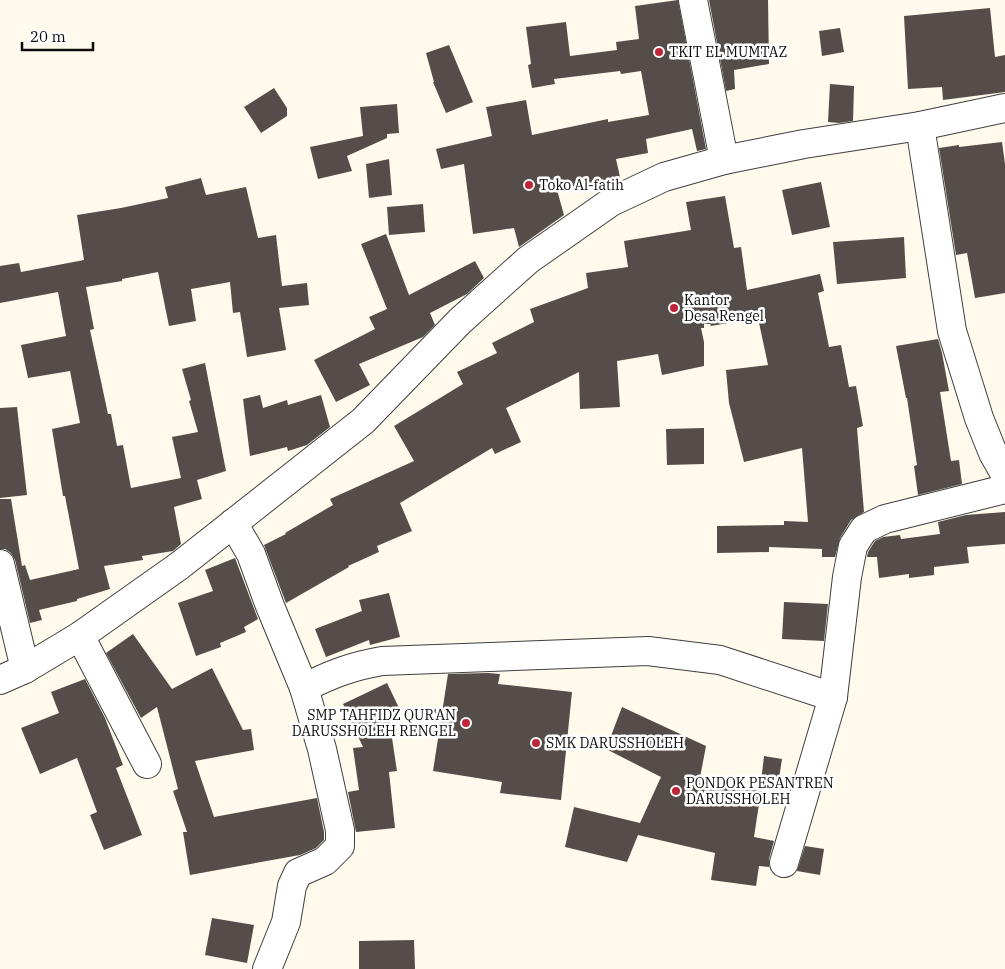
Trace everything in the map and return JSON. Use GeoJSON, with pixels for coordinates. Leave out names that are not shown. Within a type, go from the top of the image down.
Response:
{"type":"FeatureCollection","features":[{"type":"Feature","properties":{"kind":"street"},"geometry":{"type":"LineString","coordinates":[[693,0],[724,160]]}},
{"type":"Feature","properties":{"kind":"street"},"geometry":{"type":"LineString","coordinates":[[0,680],[25,669],[80,636],[179,566],[233,524],[363,421],[460,321],[528,260],[611,202],[664,177],[724,160],[804,144],[920,126],[1005,108]]}},
{"type":"Feature","properties":{"kind":"street"},"geometry":{"type":"LineString","coordinates":[[920,126],[952,332],[979,418],[993,453],[1005,474]]}},
{"type":"Feature","properties":{"kind":"street"},"geometry":{"type":"LineString","coordinates":[[784,863],[833,697],[847,577],[853,546],[864,529],[884,519],[1005,489]]}},
{"type":"Feature","properties":{"kind":"street"},"geometry":{"type":"LineString","coordinates":[[233,524],[251,554],[304,688],[322,749],[340,830],[340,846],[325,861],[298,873],[292,886],[286,922],[267,969]]}},
{"type":"Feature","properties":{"kind":"street"},"geometry":{"type":"LineString","coordinates":[[0,564],[25,669]]}},
{"type":"Feature","properties":{"kind":"street"},"geometry":{"type":"LineString","coordinates":[[80,636],[147,764]]}},
{"type":"Feature","properties":{"kind":"street"},"geometry":{"type":"LineString","coordinates":[[304,688],[334,673],[358,665],[382,661],[648,651],[720,660],[833,697]]}},
{"type":"Feature","properties":{"kind":"building"},"geometry":{"type":"Polygon","coordinates":[[[678,0],[706,149],[697,151],[692,129],[646,139],[648,153],[616,159],[620,177],[557,190],[564,215],[519,247],[514,228],[473,234],[464,164],[441,169],[436,149],[492,136],[486,107],[526,100],[532,135],[608,119],[608,122],[649,115],[641,71],[621,74],[620,71],[554,79],[555,84],[532,88],[528,65],[531,64],[526,27],[566,22],[570,56],[617,50],[616,42],[639,39],[635,6],[678,0]]]}},
{"type":"Feature","properties":{"kind":"building"},"geometry":{"type":"Polygon","coordinates":[[[709,0],[768,0],[769,64],[734,70],[735,89],[726,91],[709,0]]]}},
{"type":"Feature","properties":{"kind":"building"},"geometry":{"type":"Polygon","coordinates":[[[990,8],[995,57],[1005,55],[1005,92],[943,100],[942,87],[908,89],[904,16],[990,8]]]}},
{"type":"Feature","properties":{"kind":"building"},"geometry":{"type":"Polygon","coordinates":[[[840,28],[844,52],[822,56],[819,31],[840,28]]]}},
{"type":"Feature","properties":{"kind":"building"},"geometry":{"type":"Polygon","coordinates":[[[449,45],[473,102],[446,113],[433,82],[426,53],[449,45]]]}},
{"type":"Feature","properties":{"kind":"building"},"geometry":{"type":"Polygon","coordinates":[[[830,84],[854,86],[853,121],[828,122],[830,84]]]}},
{"type":"Feature","properties":{"kind":"building"},"geometry":{"type":"Polygon","coordinates":[[[274,88],[287,108],[287,116],[261,133],[244,107],[274,88]]]}},
{"type":"Feature","properties":{"kind":"building"},"geometry":{"type":"Polygon","coordinates":[[[397,104],[399,133],[387,134],[387,138],[347,156],[352,171],[318,179],[310,147],[363,136],[360,107],[397,104]]]}},
{"type":"Feature","properties":{"kind":"building"},"geometry":{"type":"Polygon","coordinates":[[[1002,142],[1005,164],[1005,293],[975,298],[967,253],[956,255],[939,148],[1002,142]]]}},
{"type":"Feature","properties":{"kind":"building"},"geometry":{"type":"Polygon","coordinates":[[[389,159],[392,195],[369,198],[366,164],[389,159]]]}},
{"type":"Feature","properties":{"kind":"building"},"geometry":{"type":"Polygon","coordinates":[[[201,178],[206,195],[246,187],[258,238],[276,235],[282,286],[307,283],[309,305],[279,308],[286,350],[247,357],[240,312],[233,313],[230,282],[191,289],[196,321],[169,326],[158,272],[86,287],[94,329],[90,330],[108,414],[111,414],[117,446],[123,445],[131,488],[181,478],[172,437],[198,432],[182,369],[205,363],[226,471],[197,480],[202,499],[174,507],[181,544],[173,551],[142,556],[143,560],[104,566],[110,589],[77,599],[77,601],[39,610],[42,620],[30,623],[15,560],[11,553],[5,549],[0,549],[0,499],[11,499],[22,566],[25,565],[30,580],[79,569],[65,496],[63,496],[52,429],[80,423],[70,371],[28,378],[21,345],[66,336],[58,292],[0,303],[0,266],[19,263],[21,272],[84,260],[77,215],[168,198],[165,187],[201,178]]]}},
{"type":"Feature","properties":{"kind":"building"},"geometry":{"type":"Polygon","coordinates":[[[821,182],[830,227],[792,235],[782,190],[821,182]]]}},
{"type":"Feature","properties":{"kind":"building"},"geometry":{"type":"Polygon","coordinates":[[[725,196],[734,248],[741,247],[747,290],[820,274],[824,291],[818,293],[829,347],[841,345],[849,387],[856,386],[863,426],[857,428],[864,512],[851,520],[840,538],[835,557],[822,557],[822,549],[769,547],[769,552],[717,553],[717,526],[784,525],[784,521],[808,522],[802,448],[744,462],[729,403],[726,370],[768,365],[758,318],[711,326],[710,324],[704,324],[704,328],[701,328],[704,342],[704,366],[662,375],[658,354],[617,361],[620,407],[580,409],[579,372],[506,408],[521,442],[495,454],[492,448],[400,503],[412,531],[377,546],[379,552],[348,566],[286,603],[264,545],[286,534],[333,505],[330,499],[414,461],[394,426],[463,384],[457,372],[497,353],[492,343],[534,322],[530,309],[588,288],[586,273],[628,267],[624,241],[691,230],[686,202],[725,196]]]}},
{"type":"Feature","properties":{"kind":"building"},"geometry":{"type":"Polygon","coordinates":[[[423,204],[425,232],[389,235],[387,207],[423,204]]]}},
{"type":"Feature","properties":{"kind":"building"},"geometry":{"type":"Polygon","coordinates":[[[386,234],[409,295],[475,261],[484,278],[467,294],[430,313],[435,325],[423,337],[359,364],[370,385],[336,402],[314,360],[375,329],[369,317],[387,309],[361,244],[386,234]]]}},
{"type":"Feature","properties":{"kind":"building"},"geometry":{"type":"Polygon","coordinates":[[[904,237],[906,278],[837,284],[833,242],[904,237]]]}},
{"type":"Feature","properties":{"kind":"building"},"geometry":{"type":"Polygon","coordinates":[[[938,339],[949,391],[940,392],[951,461],[959,460],[962,484],[918,495],[914,466],[917,465],[907,398],[896,346],[938,339]]]}},
{"type":"Feature","properties":{"kind":"building"},"geometry":{"type":"Polygon","coordinates":[[[260,395],[263,408],[287,400],[288,405],[321,395],[330,427],[307,445],[288,451],[287,447],[250,456],[243,399],[260,395]]]}},
{"type":"Feature","properties":{"kind":"building"},"geometry":{"type":"Polygon","coordinates":[[[17,407],[27,495],[0,498],[0,408],[17,407]]]}},
{"type":"Feature","properties":{"kind":"building"},"geometry":{"type":"Polygon","coordinates":[[[704,428],[704,464],[667,465],[666,429],[704,428]]]}},
{"type":"Feature","properties":{"kind":"building"},"geometry":{"type":"Polygon","coordinates":[[[1005,512],[1005,544],[967,547],[969,563],[934,567],[934,575],[909,578],[909,574],[879,578],[877,557],[867,557],[875,541],[883,537],[900,535],[901,539],[940,534],[938,522],[966,515],[1005,512]]]}},
{"type":"Feature","properties":{"kind":"building"},"geometry":{"type":"Polygon","coordinates":[[[235,558],[258,619],[244,627],[246,632],[220,643],[221,647],[196,656],[178,603],[213,591],[205,570],[235,558]]]}},
{"type":"Feature","properties":{"kind":"building"},"geometry":{"type":"Polygon","coordinates":[[[389,593],[400,637],[370,645],[369,640],[326,657],[315,629],[362,611],[359,600],[389,593]]]}},
{"type":"Feature","properties":{"kind":"building"},"geometry":{"type":"Polygon","coordinates":[[[784,602],[828,604],[824,641],[782,639],[784,602]]]}},
{"type":"Feature","properties":{"kind":"building"},"geometry":{"type":"Polygon","coordinates":[[[133,634],[172,689],[212,668],[243,730],[251,729],[254,750],[195,761],[214,817],[317,798],[324,840],[316,848],[300,855],[190,875],[183,832],[187,832],[173,791],[178,789],[157,707],[141,718],[106,653],[133,634]]]}},
{"type":"Feature","properties":{"kind":"building"},"geometry":{"type":"Polygon","coordinates":[[[448,674],[500,674],[498,684],[572,692],[561,800],[500,793],[502,782],[433,771],[448,674]]]}},
{"type":"Feature","properties":{"kind":"building"},"geometry":{"type":"Polygon","coordinates":[[[85,679],[105,718],[123,765],[116,768],[142,835],[104,850],[90,815],[97,812],[77,758],[40,774],[21,728],[59,713],[51,692],[85,679]]]}},
{"type":"Feature","properties":{"kind":"building"},"geometry":{"type":"Polygon","coordinates":[[[387,683],[401,712],[389,718],[397,771],[389,772],[395,828],[356,832],[348,792],[359,790],[353,748],[363,747],[343,704],[387,683]]]}},
{"type":"Feature","properties":{"kind":"building","name":"PONDOK PESANTREN DARUSSHOLEH"},"geometry":{"type":"Polygon","coordinates":[[[622,707],[706,746],[699,783],[761,791],[754,837],[774,841],[769,859],[769,867],[759,866],[756,886],[711,880],[715,853],[638,835],[627,862],[565,847],[574,807],[640,823],[661,777],[606,749],[622,707]]]}},
{"type":"Feature","properties":{"kind":"building"},"geometry":{"type":"Polygon","coordinates":[[[764,756],[782,759],[778,785],[761,782],[764,756]]]}},
{"type":"Feature","properties":{"kind":"building"},"geometry":{"type":"Polygon","coordinates":[[[805,846],[824,849],[820,875],[797,871],[805,846]]]}},
{"type":"Feature","properties":{"kind":"building"},"geometry":{"type":"Polygon","coordinates":[[[212,918],[254,925],[247,963],[205,955],[212,918]]]}},
{"type":"Feature","properties":{"kind":"building"},"geometry":{"type":"Polygon","coordinates":[[[414,940],[415,969],[359,969],[359,941],[414,940]]]}},
{"type":"Feature","properties":{"kind":"place","name":"TKIT EL MUMTAZ"},"geometry":{"type":"Point","coordinates":[659,52]}},
{"type":"Feature","properties":{"kind":"place","name":"Toko Al-fatih"},"geometry":{"type":"Point","coordinates":[529,185]}},
{"type":"Feature","properties":{"kind":"place","name":"Kantor Desa Rengel"},"geometry":{"type":"Point","coordinates":[674,308]}},
{"type":"Feature","properties":{"kind":"place","name":"SMP TAHFIDZ QUR'AN DARUSSHOLEH RENGEL"},"geometry":{"type":"Point","coordinates":[466,723]}},
{"type":"Feature","properties":{"kind":"place","name":"SMK DARUSSHOLEH"},"geometry":{"type":"Point","coordinates":[536,743]}},
{"type":"Feature","properties":{"kind":"place","name":"PONDOK PESANTREN DARUSSHOLEH"},"geometry":{"type":"Point","coordinates":[676,791]}}]}
